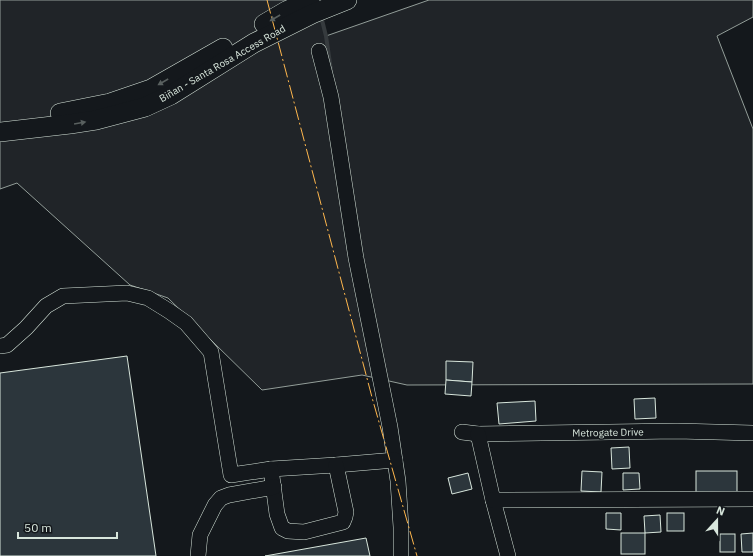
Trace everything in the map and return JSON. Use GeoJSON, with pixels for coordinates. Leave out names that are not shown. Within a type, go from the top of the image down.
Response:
{"type":"FeatureCollection","features":[{"type":"Feature","properties":{"kind":"main road","name":"Biñan - Santa Rosa Access Road"},"geometry":{"type":"LineString","coordinates":[[0,132],[59,120],[151,89],[286,11],[310,5],[347,0]]}},
{"type":"Feature","properties":{"kind":"main road","name":"Biñan - Santa Rosa Access Road"},"geometry":{"type":"LineString","coordinates":[[0,119],[59,120]]}},
{"type":"Feature","properties":{"kind":"street"},"geometry":{"type":"LineString","coordinates":[[319,50],[330,96],[356,258],[383,391],[395,460],[401,527],[401,556]]}},
{"type":"Feature","properties":{"kind":"street"},"geometry":{"type":"LineString","coordinates":[[0,346],[7,345],[26,328],[46,306],[63,296],[127,293],[148,298],[186,323],[211,352],[230,475],[271,469],[395,460]]}},
{"type":"Feature","properties":{"kind":"street","name":"Metrogate Drive"},"geometry":{"type":"LineString","coordinates":[[462,432],[478,434],[677,431],[753,433]]}},
{"type":"Feature","properties":{"kind":"street"},"geometry":{"type":"LineString","coordinates":[[478,434],[508,556]]}},
{"type":"Feature","properties":{"kind":"street"},"geometry":{"type":"LineString","coordinates":[[271,469],[277,514],[282,528],[288,531],[304,532],[343,522],[346,512],[336,465]]}},
{"type":"Feature","properties":{"kind":"street"},"geometry":{"type":"LineString","coordinates":[[198,556],[200,535],[215,505],[221,498],[229,495],[274,488]]}},
{"type":"Feature","properties":{"kind":"street"},"geometry":{"type":"LineString","coordinates":[[493,500],[753,499]]}},
{"type":"Feature","properties":{"kind":"shaded area"},"geometry":{"type":"Polygon","coordinates":[[[0,0],[317,0],[326,36],[429,0],[753,0],[753,17],[717,36],[753,129],[753,384],[407,385],[362,375],[262,390],[168,298],[130,285],[17,183],[0,189],[0,0]]]}},
{"type":"Feature","properties":{"kind":"building"},"geometry":{"type":"Polygon","coordinates":[[[127,356],[156,556],[0,556],[0,373],[127,356]]]}},
{"type":"Feature","properties":{"kind":"building"},"geometry":{"type":"Polygon","coordinates":[[[446,361],[473,362],[472,382],[446,380],[446,361]]]}},
{"type":"Feature","properties":{"kind":"building"},"geometry":{"type":"Polygon","coordinates":[[[446,380],[472,382],[471,396],[445,394],[446,380]]]}},
{"type":"Feature","properties":{"kind":"building"},"geometry":{"type":"Polygon","coordinates":[[[655,398],[656,418],[635,419],[634,399],[655,398]]]}},
{"type":"Feature","properties":{"kind":"building"},"geometry":{"type":"Polygon","coordinates":[[[535,401],[536,421],[499,424],[497,403],[535,401]]]}},
{"type":"Feature","properties":{"kind":"building"},"geometry":{"type":"Polygon","coordinates":[[[629,447],[630,468],[612,469],[611,448],[629,447]]]}},
{"type":"Feature","properties":{"kind":"building"},"geometry":{"type":"Polygon","coordinates":[[[582,471],[602,472],[601,492],[581,491],[582,471]]]}},
{"type":"Feature","properties":{"kind":"building"},"geometry":{"type":"Polygon","coordinates":[[[696,471],[737,471],[737,495],[696,495],[696,471]]]}},
{"type":"Feature","properties":{"kind":"building"},"geometry":{"type":"Polygon","coordinates":[[[468,473],[472,489],[452,494],[448,478],[468,473]]]}},
{"type":"Feature","properties":{"kind":"building"},"geometry":{"type":"Polygon","coordinates":[[[623,473],[639,473],[640,489],[623,490],[623,473]]]}},
{"type":"Feature","properties":{"kind":"building"},"geometry":{"type":"Polygon","coordinates":[[[606,513],[621,513],[621,530],[606,529],[606,513]]]}},
{"type":"Feature","properties":{"kind":"building"},"geometry":{"type":"Polygon","coordinates":[[[667,513],[684,513],[684,531],[667,531],[667,513]]]}},
{"type":"Feature","properties":{"kind":"building"},"geometry":{"type":"Polygon","coordinates":[[[660,515],[661,532],[645,533],[644,516],[660,515]]]}},
{"type":"Feature","properties":{"kind":"building"},"geometry":{"type":"Polygon","coordinates":[[[621,533],[645,533],[645,554],[621,554],[621,533]]]}},
{"type":"Feature","properties":{"kind":"building"},"geometry":{"type":"Polygon","coordinates":[[[753,533],[753,552],[742,552],[741,534],[753,533]]]}},
{"type":"Feature","properties":{"kind":"building"},"geometry":{"type":"Polygon","coordinates":[[[720,534],[735,534],[735,552],[720,552],[720,534]]]}},
{"type":"Feature","properties":{"kind":"building"},"geometry":{"type":"Polygon","coordinates":[[[366,538],[370,556],[265,556],[366,538]]]}},
{"type":"Feature","properties":{"kind":"waterway"},"geometry":{"type":"LineString","coordinates":[[321,16],[326,36],[331,70]]}},
{"type":"Feature","properties":{"kind":"power"},"geometry":{"type":"LineString","coordinates":[[267,0],[373,401],[417,556]]}}]}
